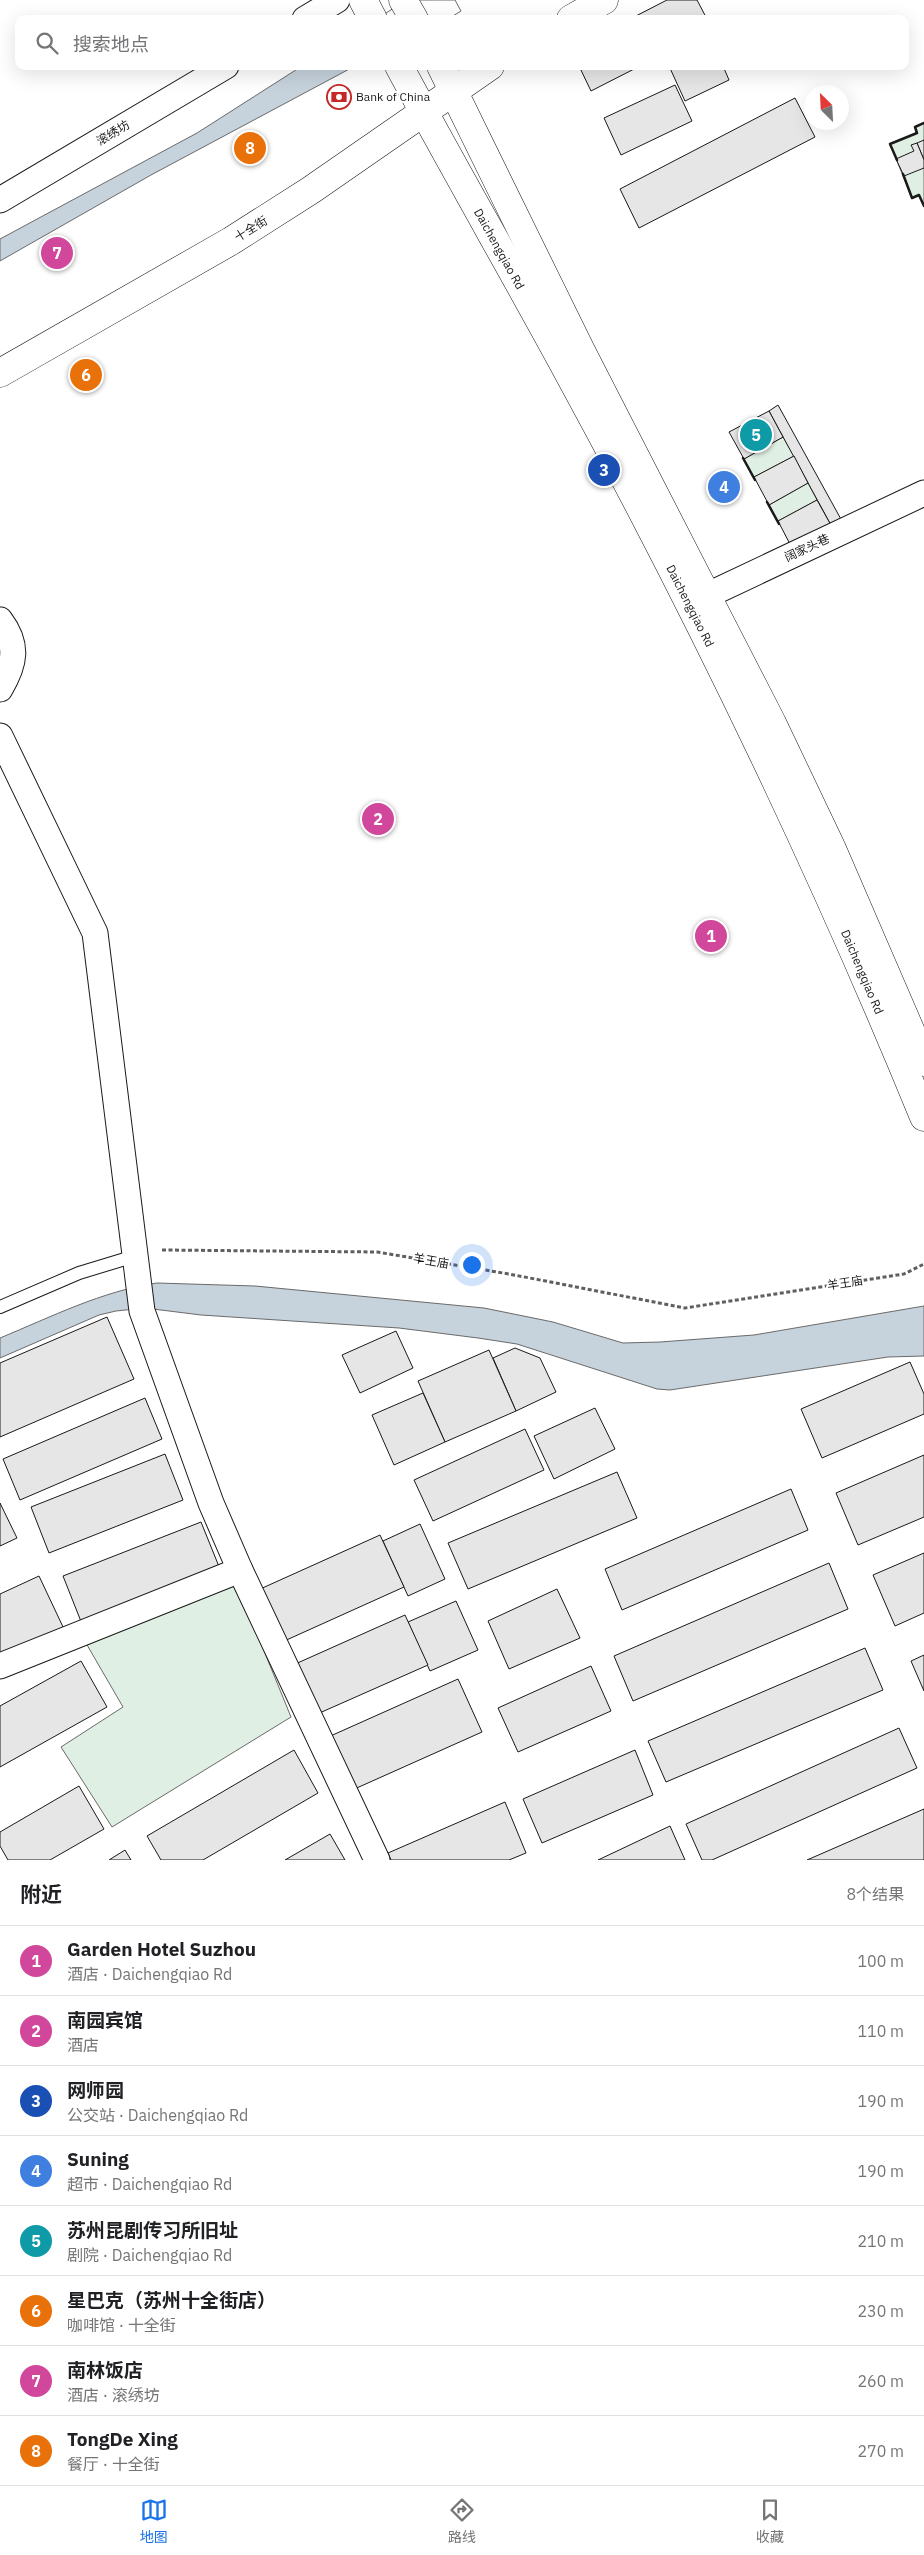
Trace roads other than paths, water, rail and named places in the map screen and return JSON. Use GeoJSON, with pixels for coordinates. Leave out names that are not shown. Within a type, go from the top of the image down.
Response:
{"type":"FeatureCollection","features":[{"type":"Feature","properties":{"kind":"main road"},"geometry":{"type":"LineString","coordinates":[[363,0],[371,15]]}},
{"type":"Feature","properties":{"kind":"main road"},"geometry":{"type":"LineString","coordinates":[[403,0],[412,15]]}},
{"type":"Feature","properties":{"kind":"main road"},"geometry":{"type":"LineString","coordinates":[[578,15],[604,0]]}},
{"type":"Feature","properties":{"kind":"main road","name":"Daichengqiao Rd"},"geometry":{"type":"LineString","coordinates":[[401,70],[563,362],[699,599],[832,849],[924,1062]]}},
{"type":"Feature","properties":{"kind":"main road","name":"十全街"},"geometry":{"type":"LineString","coordinates":[[0,373],[231,241],[311,190],[422,111],[448,78],[476,70]]}},
{"type":"Feature","properties":{"kind":"main road","name":"Daichengqiao Rd"},"geometry":{"type":"LineString","coordinates":[[448,78],[699,599],[924,1117]]}},
{"type":"Feature","properties":{"kind":"street"},"geometry":{"type":"LineString","coordinates":[[312,15],[337,0]]}},
{"type":"Feature","properties":{"kind":"street","name":"滚绣坊"},"geometry":{"type":"LineString","coordinates":[[0,200],[219,70]]}},
{"type":"Feature","properties":{"kind":"street","name":"阔家头巷"},"geometry":{"type":"LineString","coordinates":[[699,599],[924,493]]}},
{"type":"Feature","properties":{"kind":"street"},"geometry":{"type":"LineString","coordinates":[[0,620],[8,630],[14,650],[10,671],[0,689]]}},
{"type":"Feature","properties":{"kind":"street"},"geometry":{"type":"LineString","coordinates":[[0,736],[95,933],[142,1311],[211,1503],[240,1570],[377,1860]]}},
{"type":"Feature","properties":{"kind":"street"},"geometry":{"type":"LineString","coordinates":[[0,1666],[240,1570]]}},
{"type":"Feature","properties":{"kind":"lane"},"geometry":{"type":"LineString","coordinates":[[0,1306],[79,1273],[134,1256]]}},
{"type":"Feature","properties":{"kind":"place","name":"Bank of China"},"geometry":{"type":"Point","coordinates":[339,97]}},
{"type":"Feature","properties":{"kind":"place","name":"TongDe Xing"},"geometry":{"type":"Point","coordinates":[250,148]}},
{"type":"Feature","properties":{"kind":"place","name":"南林饭店"},"geometry":{"type":"Point","coordinates":[57,253]}},
{"type":"Feature","properties":{"kind":"place","name":"星巴克（苏州十全街店）"},"geometry":{"type":"Point","coordinates":[86,375]}},
{"type":"Feature","properties":{"kind":"place","name":"苏州昆剧传习所旧址"},"geometry":{"type":"Point","coordinates":[756,435]}},
{"type":"Feature","properties":{"kind":"place","name":"网师园"},"geometry":{"type":"Point","coordinates":[604,470]}},
{"type":"Feature","properties":{"kind":"place","name":"Suning"},"geometry":{"type":"Point","coordinates":[724,487]}},
{"type":"Feature","properties":{"kind":"place","name":"南园宾馆"},"geometry":{"type":"Point","coordinates":[378,819]}},
{"type":"Feature","properties":{"kind":"place","name":"Garden Hotel Suzhou"},"geometry":{"type":"Point","coordinates":[711,936]}}]}
